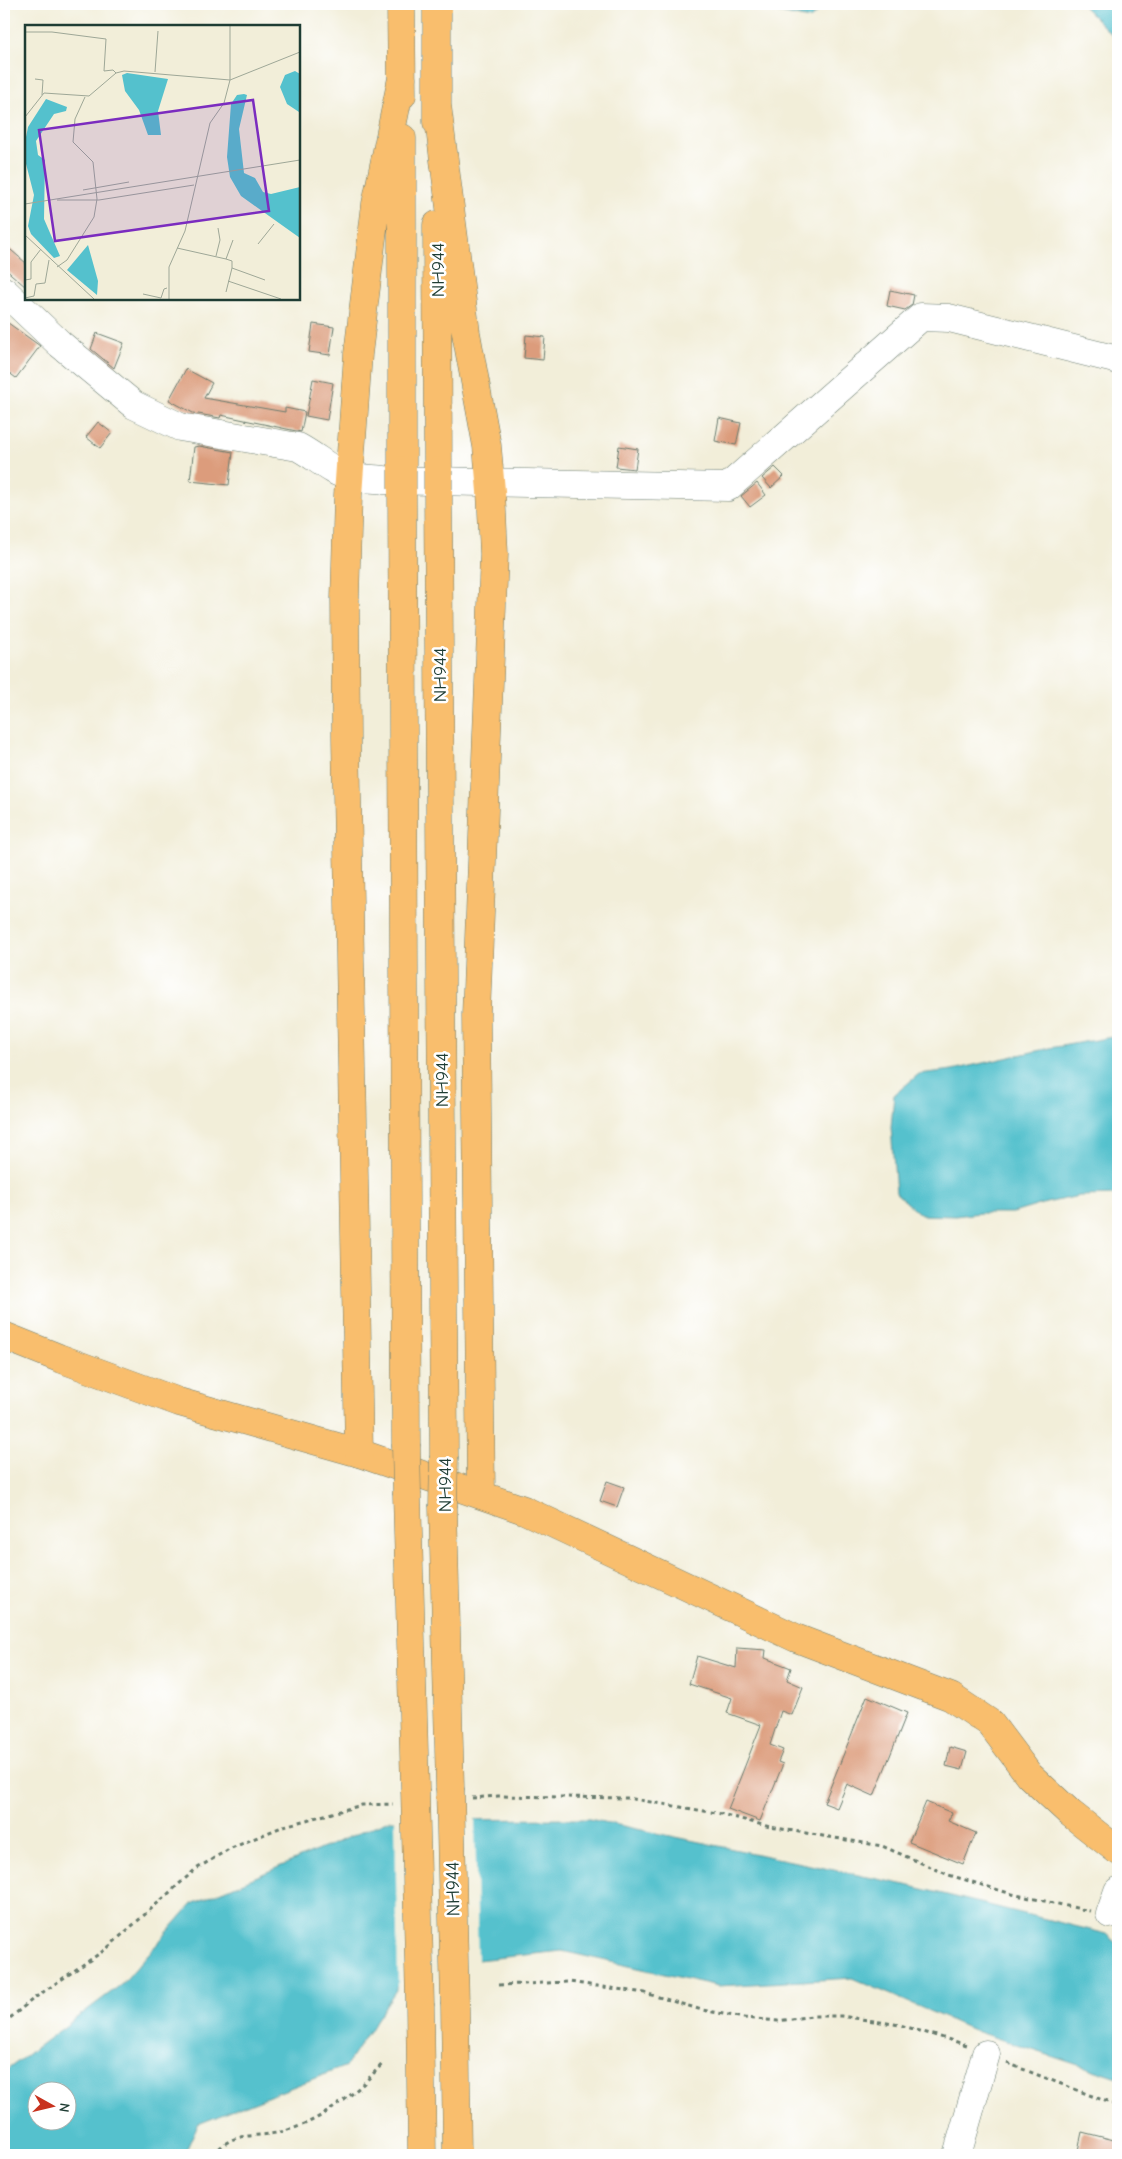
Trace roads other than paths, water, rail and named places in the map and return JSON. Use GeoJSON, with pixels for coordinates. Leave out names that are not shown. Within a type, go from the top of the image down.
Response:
{"type":"FeatureCollection","features":[{"type":"Feature","properties":{"kind":"main road","name":"NH944"},"geometry":{"type":"LineString","coordinates":[[401,4],[407,1495],[405,1796],[420,2006],[422,2155]]}},
{"type":"Feature","properties":{"kind":"main road","name":"NH944"},"geometry":{"type":"LineString","coordinates":[[437,4],[443,1507],[460,1793],[455,2005],[457,2155]]}},
{"type":"Feature","properties":{"kind":"main road"},"geometry":{"type":"LineString","coordinates":[[359,1453],[345,599],[350,476],[358,354],[376,204],[402,78]]}},
{"type":"Feature","properties":{"kind":"main road"},"geometry":{"type":"LineString","coordinates":[[437,105],[465,324],[487,446],[494,554],[476,1015],[481,1494]]}},
{"type":"Feature","properties":{"kind":"main road"},"geometry":{"type":"LineString","coordinates":[[4,1336],[179,1402],[359,1453],[524,1510],[796,1638],[951,1697],[990,1723],[1029,1775],[1070,1813],[1118,1850]]}},
{"type":"Feature","properties":{"kind":"street"},"geometry":{"type":"LineString","coordinates":[[4,291],[60,344],[134,405],[180,427],[298,447],[312,454],[336,472],[350,476],[384,480],[728,487],[921,317],[949,318],[1118,360]]}},
{"type":"Feature","properties":{"kind":"street"},"geometry":{"type":"LineString","coordinates":[[957,2155],[986,2054]]}},
{"type":"Feature","properties":{"kind":"water"},"geometry":{"type":"Polygon","coordinates":[[[735,4],[826,4],[810,19],[735,4]]]}},
{"type":"Feature","properties":{"kind":"water"},"geometry":{"type":"Polygon","coordinates":[[[1081,4],[1118,4],[1118,41],[1081,4]]]}},
{"type":"Feature","properties":{"kind":"water"},"geometry":{"type":"Polygon","coordinates":[[[1118,1036],[1118,1195],[1079,1196],[1013,1213],[980,1213],[955,1216],[921,1215],[896,1193],[891,1127],[894,1095],[919,1074],[952,1070],[1050,1048],[1118,1036]]]}},
{"type":"Feature","properties":{"kind":"water"},"geometry":{"type":"Polygon","coordinates":[[[589,1819],[906,1885],[1107,1934],[1118,1944],[1118,2078],[978,2032],[852,1978],[718,1986],[562,1951],[411,1967],[346,2066],[198,2124],[184,2155],[4,2155],[4,2072],[122,1984],[192,1904],[389,1820],[589,1819]]]}}]}
